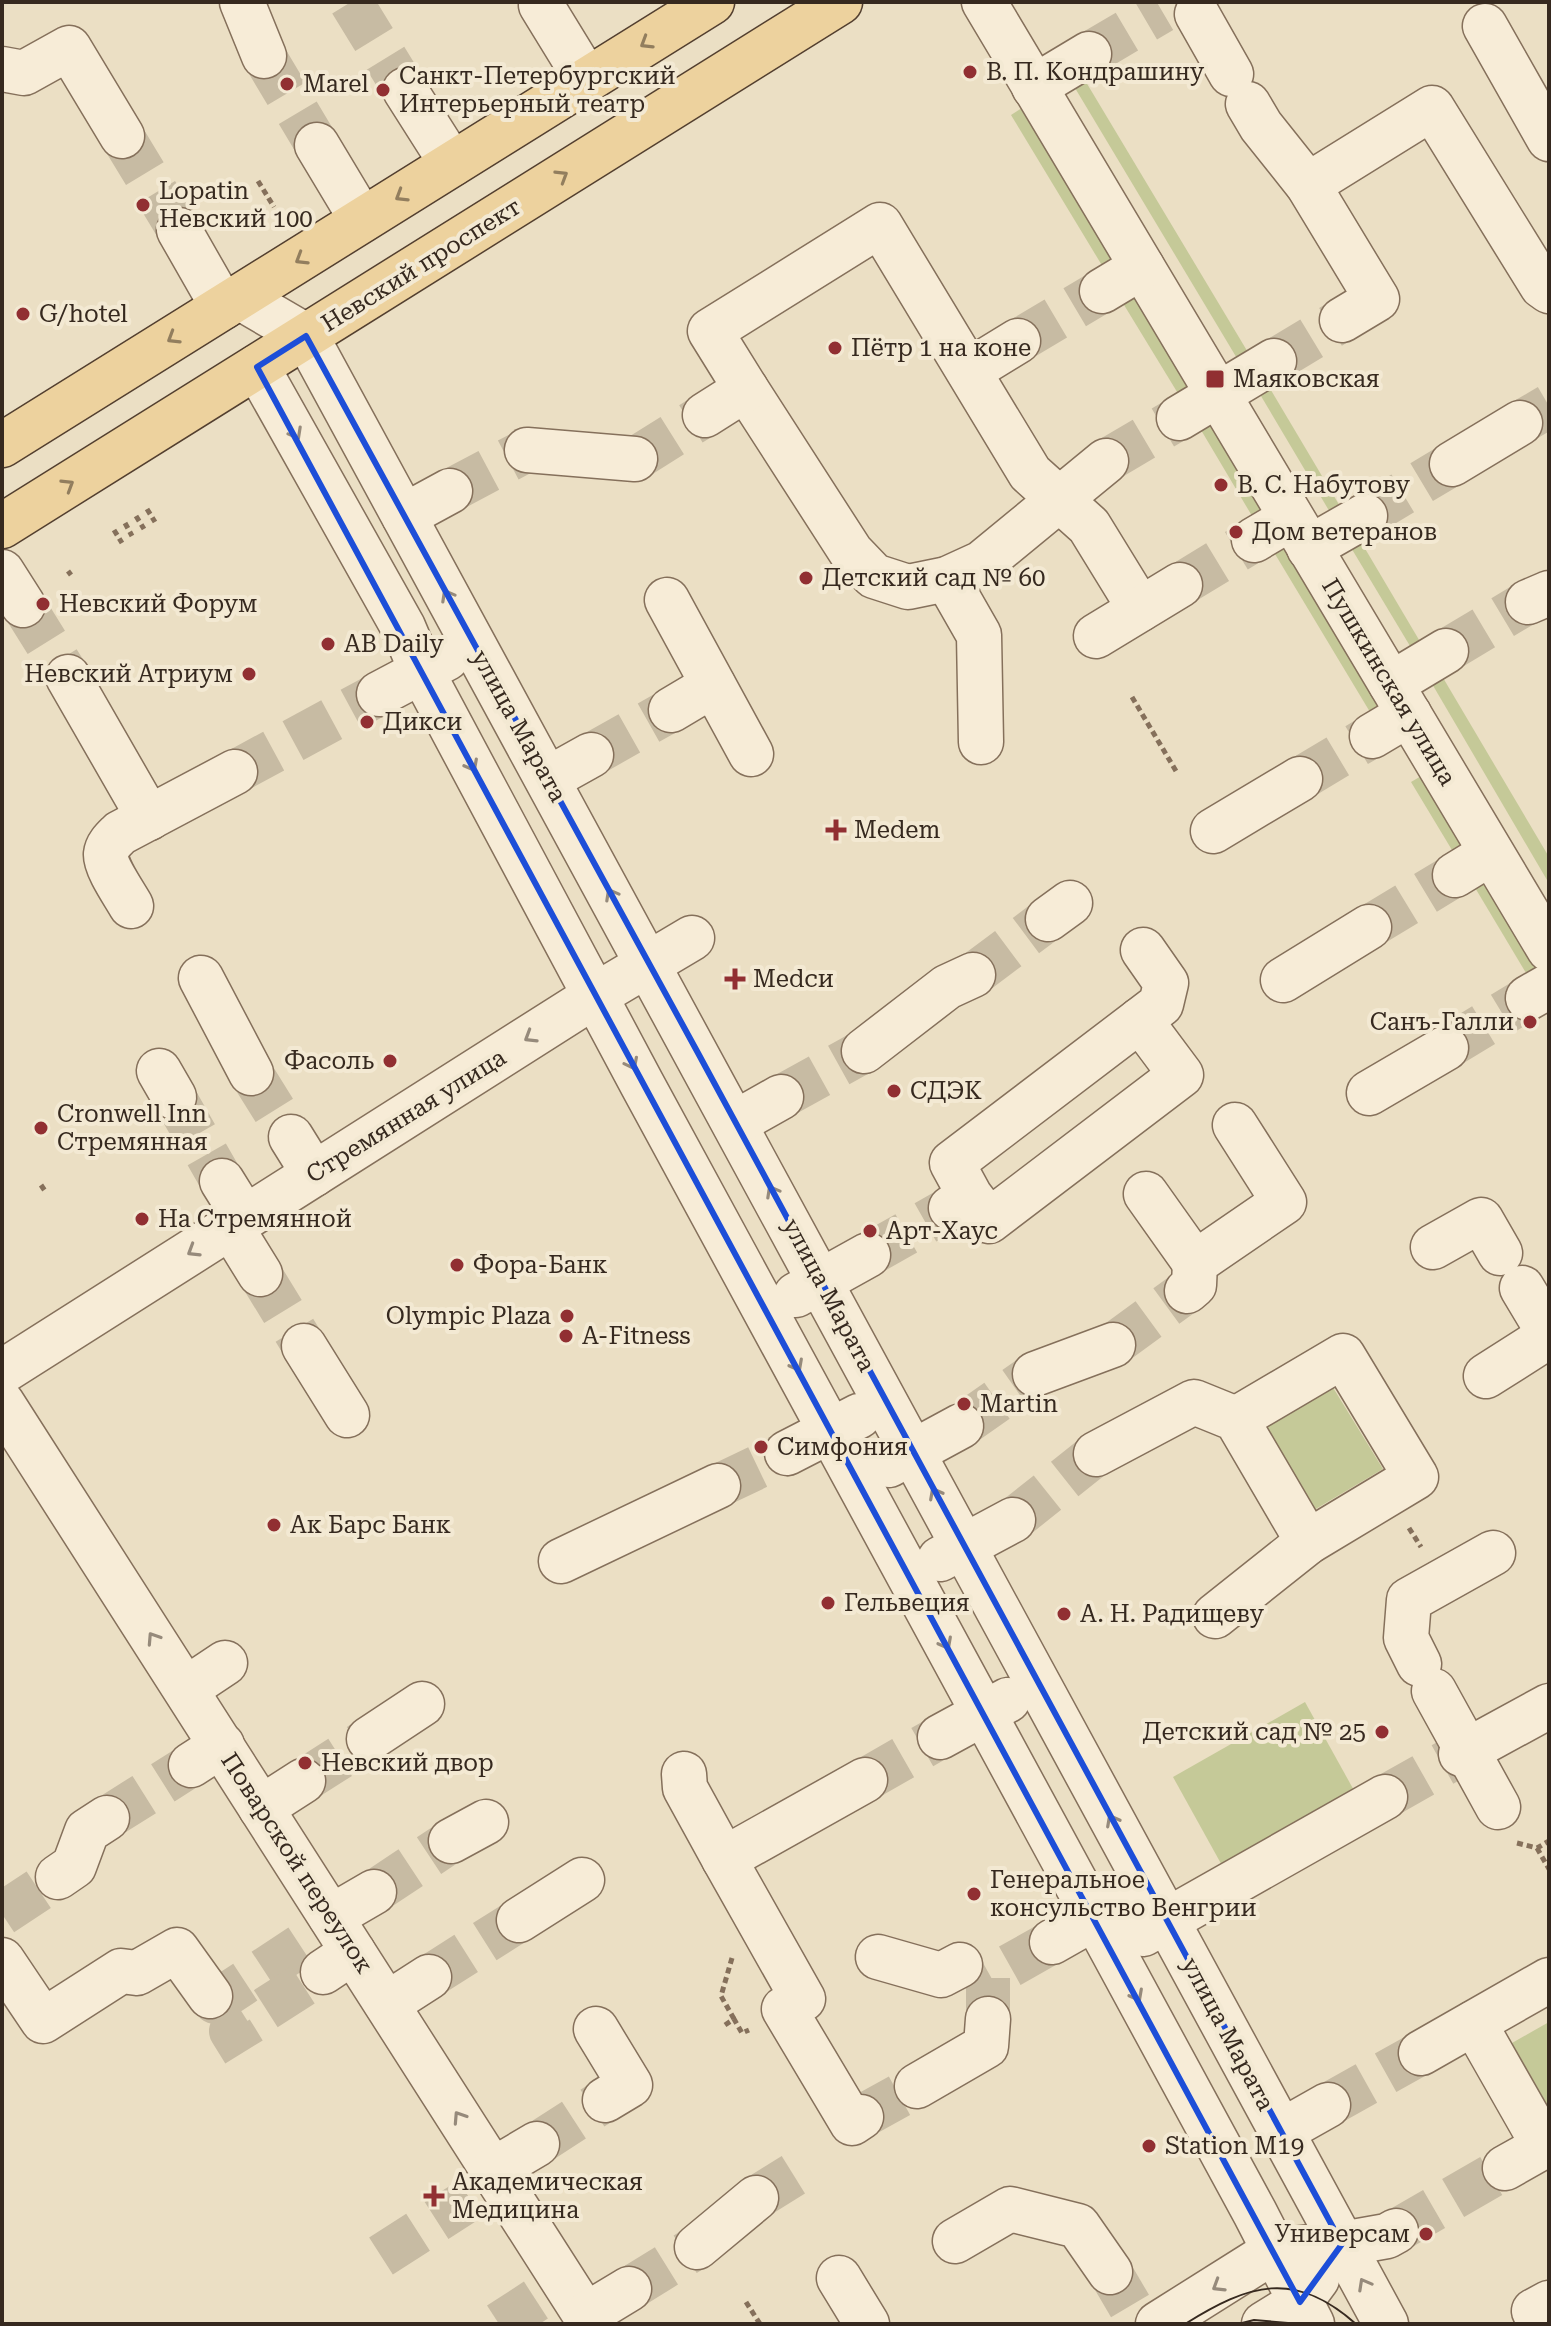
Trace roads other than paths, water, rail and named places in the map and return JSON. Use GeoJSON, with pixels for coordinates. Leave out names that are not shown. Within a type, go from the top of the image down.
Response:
{"type":"FeatureCollection","features":[{"type":"Feature","properties":{"kind":"main road"},"geometry":{"type":"LineString","coordinates":[[2,445],[711,2]]}},
{"type":"Feature","properties":{"kind":"main road","name":"Невский проспект"},"geometry":{"type":"LineString","coordinates":[[2,526],[840,2]]}},
{"type":"Feature","properties":{"kind":"street"},"geometry":{"type":"LineString","coordinates":[[242,2],[264,56]]}},
{"type":"Feature","properties":{"kind":"street","name":"Пушкинская улица"},"geometry":{"type":"LineString","coordinates":[[984,2],[1300,533],[1390,712],[1473,864],[1536,896],[1549,949]]}},
{"type":"Feature","properties":{"kind":"street"},"geometry":{"type":"LineString","coordinates":[[541,5],[587,80]]}},
{"type":"Feature","properties":{"kind":"street"},"geometry":{"type":"LineString","coordinates":[[1192,9],[1261,126],[1308,185],[1377,299],[1342,320]]}},
{"type":"Feature","properties":{"kind":"street"},"geometry":{"type":"LineString","coordinates":[[1485,26],[1549,139]]}},
{"type":"Feature","properties":{"kind":"street"},"geometry":{"type":"LineString","coordinates":[[2,69],[24,73],[69,48],[122,136]]}},
{"type":"Feature","properties":{"kind":"street"},"geometry":{"type":"LineString","coordinates":[[1034,87],[1089,54]]}},
{"type":"Feature","properties":{"kind":"street"},"geometry":{"type":"LineString","coordinates":[[405,90],[452,164]]}},
{"type":"Feature","properties":{"kind":"street"},"geometry":{"type":"LineString","coordinates":[[1308,185],[1432,108],[1542,286],[1549,291]]}},
{"type":"Feature","properties":{"kind":"street"},"geometry":{"type":"LineString","coordinates":[[317,145],[362,220]]}},
{"type":"Feature","properties":{"kind":"street"},"geometry":{"type":"LineString","coordinates":[[1106,461],[1060,500],[982,563],[947,579],[908,587],[874,576],[851,552],[710,331],[880,225],[1030,473],[1060,500],[1089,526],[1140,609]]}},
{"type":"Feature","properties":{"kind":"street"},"geometry":{"type":"LineString","coordinates":[[179,230],[231,302],[306,336]]}},
{"type":"Feature","properties":{"kind":"street"},"geometry":{"type":"LineString","coordinates":[[1102,291],[1142,267]]}},
{"type":"Feature","properties":{"kind":"street","name":"улица Марата"},"geometry":{"type":"LineString","coordinates":[[306,336],[1386,2324]]}},
{"type":"Feature","properties":{"kind":"street"},"geometry":{"type":"LineString","coordinates":[[969,371],[1018,341]]}},
{"type":"Feature","properties":{"kind":"street"},"geometry":{"type":"LineString","coordinates":[[1179,418],[1274,361]]}},
{"type":"Feature","properties":{"kind":"street"},"geometry":{"type":"LineString","coordinates":[[257,367],[403,627],[422,672],[1274,2251],[1292,2317]]}},
{"type":"Feature","properties":{"kind":"street"},"geometry":{"type":"LineString","coordinates":[[705,415],[746,389]]}},
{"type":"Feature","properties":{"kind":"street"},"geometry":{"type":"LineString","coordinates":[[1452,464],[1520,423]]}},
{"type":"Feature","properties":{"kind":"street"},"geometry":{"type":"LineString","coordinates":[[527,450],[635,459]]}},
{"type":"Feature","properties":{"kind":"street"},"geometry":{"type":"LineString","coordinates":[[404,516],[450,491]]}},
{"type":"Feature","properties":{"kind":"street"},"geometry":{"type":"LineString","coordinates":[[1254,540],[1300,533],[1365,516]]}},
{"type":"Feature","properties":{"kind":"street"},"geometry":{"type":"LineString","coordinates":[[947,579],[979,635],[981,742]]}},
{"type":"Feature","properties":{"kind":"street"},"geometry":{"type":"LineString","coordinates":[[1096,636],[1180,585]]}},
{"type":"Feature","properties":{"kind":"street"},"geometry":{"type":"LineString","coordinates":[[667,600],[751,754]]}},
{"type":"Feature","properties":{"kind":"street"},"geometry":{"type":"LineString","coordinates":[[379,694],[473,642]]}},
{"type":"Feature","properties":{"kind":"street"},"geometry":{"type":"LineString","coordinates":[[1390,712],[1446,651]]}},
{"type":"Feature","properties":{"kind":"street"},"geometry":{"type":"LineString","coordinates":[[68,677],[149,818]]}},
{"type":"Feature","properties":{"kind":"street"},"geometry":{"type":"LineString","coordinates":[[671,710],[713,685]]}},
{"type":"Feature","properties":{"kind":"street"},"geometry":{"type":"LineString","coordinates":[[548,779],[591,755]]}},
{"type":"Feature","properties":{"kind":"street"},"geometry":{"type":"LineString","coordinates":[[131,906],[109,866],[106,855],[110,843],[120,833],[235,772]]}},
{"type":"Feature","properties":{"kind":"street"},"geometry":{"type":"LineString","coordinates":[[1213,831],[1300,779]]}},
{"type":"Feature","properties":{"kind":"street"},"geometry":{"type":"LineString","coordinates":[[1283,980],[1369,927]]}},
{"type":"Feature","properties":{"kind":"street","name":"Стремянная улица"},"geometry":{"type":"LineString","coordinates":[[2,1372],[648,962],[692,938]]}},
{"type":"Feature","properties":{"kind":"street"},"geometry":{"type":"LineString","coordinates":[[1140,1020],[1181,1075],[989,1221],[960,1202],[952,1163],[1161,1004],[1166,983],[1143,950]]}},
{"type":"Feature","properties":{"kind":"street"},"geometry":{"type":"LineString","coordinates":[[864,1051],[947,987],[973,975]]}},
{"type":"Feature","properties":{"kind":"street"},"geometry":{"type":"LineString","coordinates":[[201,978],[251,1073]]}},
{"type":"Feature","properties":{"kind":"street"},"geometry":{"type":"LineString","coordinates":[[1369,1093],[1446,1048]]}},
{"type":"Feature","properties":{"kind":"street"},"geometry":{"type":"LineString","coordinates":[[735,1123],[781,1097]]}},
{"type":"Feature","properties":{"kind":"street"},"geometry":{"type":"LineString","coordinates":[[1146,1194],[1191,1277],[1284,1202],[1235,1125]]}},
{"type":"Feature","properties":{"kind":"street"},"geometry":{"type":"LineString","coordinates":[[291,1137],[314,1174]]}},
{"type":"Feature","properties":{"kind":"street"},"geometry":{"type":"LineString","coordinates":[[222,1181],[260,1274]]}},
{"type":"Feature","properties":{"kind":"street"},"geometry":{"type":"LineString","coordinates":[[1433,1247],[1481,1220],[1549,1335],[1486,1376]]}},
{"type":"Feature","properties":{"kind":"street"},"geometry":{"type":"LineString","coordinates":[[768,1311],[868,1255]]}},
{"type":"Feature","properties":{"kind":"street"},"geometry":{"type":"LineString","coordinates":[[1035,1374],[1113,1345]]}},
{"type":"Feature","properties":{"kind":"street"},"geometry":{"type":"LineString","coordinates":[[304,1346],[347,1415]]}},
{"type":"Feature","properties":{"kind":"street"},"geometry":{"type":"LineString","coordinates":[[1215,1616],[1308,1542],[1416,1477],[1343,1356],[1236,1419]]}},
{"type":"Feature","properties":{"kind":"street"},"geometry":{"type":"LineString","coordinates":[[787,1453],[886,1402]]}},
{"type":"Feature","properties":{"kind":"street"},"geometry":{"type":"LineString","coordinates":[[1096,1454],[1194,1402],[1236,1419],[1308,1542]]}},
{"type":"Feature","properties":{"kind":"street","name":"Поварской переулок"},"geometry":{"type":"LineString","coordinates":[[2,1403],[186,1689],[206,1755],[261,1808],[330,1942],[387,2004],[487,2183],[569,2305]]}},
{"type":"Feature","properties":{"kind":"street"},"geometry":{"type":"LineString","coordinates":[[859,1481],[961,1426]]}},
{"type":"Feature","properties":{"kind":"street"},"geometry":{"type":"LineString","coordinates":[[561,1561],[718,1486]]}},
{"type":"Feature","properties":{"kind":"street"},"geometry":{"type":"LineString","coordinates":[[910,1575],[1013,1520]]}},
{"type":"Feature","properties":{"kind":"street"},"geometry":{"type":"LineString","coordinates":[[1493,1553],[1409,1600],[1406,1638],[1464,1752],[1504,1818]]}},
{"type":"Feature","properties":{"kind":"street"},"geometry":{"type":"LineString","coordinates":[[186,1689],[225,1663]]}},
{"type":"Feature","properties":{"kind":"street"},"geometry":{"type":"LineString","coordinates":[[940,1737],[1039,1685]]}},
{"type":"Feature","properties":{"kind":"street"},"geometry":{"type":"LineString","coordinates":[[369,1739],[422,1704]]}},
{"type":"Feature","properties":{"kind":"street"},"geometry":{"type":"LineString","coordinates":[[1464,1752],[1549,1706]]}},
{"type":"Feature","properties":{"kind":"street"},"geometry":{"type":"LineString","coordinates":[[684,1774],[685,1788],[803,1999],[784,2009],[852,2123],[861,2117]]}},
{"type":"Feature","properties":{"kind":"street"},"geometry":{"type":"LineString","coordinates":[[724,1859],[865,1780]]}},
{"type":"Feature","properties":{"kind":"street"},"geometry":{"type":"LineString","coordinates":[[261,1808],[303,1781]]}},
{"type":"Feature","properties":{"kind":"street"},"geometry":{"type":"LineString","coordinates":[[1046,1931],[1097,1921],[1151,1892],[1385,1797]]}},
{"type":"Feature","properties":{"kind":"street"},"geometry":{"type":"LineString","coordinates":[[58,1877],[74,1866],[87,1831],[107,1818]]}},
{"type":"Feature","properties":{"kind":"street"},"geometry":{"type":"LineString","coordinates":[[519,1920],[582,1880]]}},
{"type":"Feature","properties":{"kind":"street"},"geometry":{"type":"LineString","coordinates":[[330,1942],[374,1892]]}},
{"type":"Feature","properties":{"kind":"street"},"geometry":{"type":"LineString","coordinates":[[1097,1921],[1151,1892]]}},
{"type":"Feature","properties":{"kind":"street"},"geometry":{"type":"LineString","coordinates":[[2,1960],[43,2021],[121,1971],[137,1973],[177,1950],[210,1996]]}},
{"type":"Feature","properties":{"kind":"street"},"geometry":{"type":"LineString","coordinates":[[878,1957],[941,1975],[960,1965]]}},
{"type":"Feature","properties":{"kind":"street"},"geometry":{"type":"LineString","coordinates":[[387,2004],[429,1977]]}},
{"type":"Feature","properties":{"kind":"street"},"geometry":{"type":"LineString","coordinates":[[1421,2053],[1549,1980]]}},
{"type":"Feature","properties":{"kind":"street"},"geometry":{"type":"LineString","coordinates":[[917,2086],[986,2046],[988,2019]]}},
{"type":"Feature","properties":{"kind":"street"},"geometry":{"type":"LineString","coordinates":[[1474,2023],[1547,2144],[1505,2168]]}},
{"type":"Feature","properties":{"kind":"street"},"geometry":{"type":"LineString","coordinates":[[596,2029],[630,2085],[605,2100]]}},
{"type":"Feature","properties":{"kind":"street"},"geometry":{"type":"LineString","coordinates":[[1280,2132],[1328,2105]]}},
{"type":"Feature","properties":{"kind":"street"},"geometry":{"type":"LineString","coordinates":[[487,2183],[537,2144]]}},
{"type":"Feature","properties":{"kind":"street"},"geometry":{"type":"LineString","coordinates":[[697,2247],[756,2198]]}},
{"type":"Feature","properties":{"kind":"street"},"geometry":{"type":"LineString","coordinates":[[955,2241],[1010,2209],[1078,2226],[1135,2306],[1274,2251],[1342,2244],[1387,2236],[1396,2231]]}},
{"type":"Feature","properties":{"kind":"street"},"geometry":{"type":"LineString","coordinates":[[1292,2317],[1342,2244]]}},
{"type":"Feature","properties":{"kind":"street"},"geometry":{"type":"LineString","coordinates":[[839,2278],[867,2324]]}},
{"type":"Feature","properties":{"kind":"street"},"geometry":{"type":"LineString","coordinates":[[569,2305],[629,2289]]}},
{"type":"Feature","properties":{"kind":"tunnel"},"geometry":{"type":"LineString","coordinates":[[351,2],[405,90]]}},
{"type":"Feature","properties":{"kind":"tunnel"},"geometry":{"type":"LineString","coordinates":[[1089,54],[1162,11]]}},
{"type":"Feature","properties":{"kind":"tunnel"},"geometry":{"type":"LineString","coordinates":[[264,56],[317,145]]}},
{"type":"Feature","properties":{"kind":"tunnel"},"geometry":{"type":"LineString","coordinates":[[122,136],[179,230]]}},
{"type":"Feature","properties":{"kind":"tunnel"},"geometry":{"type":"LineString","coordinates":[[1018,341],[1102,291]]}},
{"type":"Feature","properties":{"kind":"tunnel"},"geometry":{"type":"LineString","coordinates":[[1274,361],[1342,320]]}},
{"type":"Feature","properties":{"kind":"tunnel"},"geometry":{"type":"LineString","coordinates":[[1520,423],[1549,406]]}},
{"type":"Feature","properties":{"kind":"tunnel"},"geometry":{"type":"LineString","coordinates":[[635,459],[705,415]]}},
{"type":"Feature","properties":{"kind":"tunnel"},"geometry":{"type":"LineString","coordinates":[[1106,461],[1179,418]]}},
{"type":"Feature","properties":{"kind":"tunnel"},"geometry":{"type":"LineString","coordinates":[[450,491],[527,450]]}},
{"type":"Feature","properties":{"kind":"tunnel"},"geometry":{"type":"LineString","coordinates":[[1365,516],[1452,464]]}},
{"type":"Feature","properties":{"kind":"tunnel"},"geometry":{"type":"LineString","coordinates":[[1180,585],[1254,540]]}},
{"type":"Feature","properties":{"kind":"tunnel"},"geometry":{"type":"LineString","coordinates":[[1446,651],[1528,602]]}},
{"type":"Feature","properties":{"kind":"tunnel"},"geometry":{"type":"LineString","coordinates":[[23,605],[68,677]]}},
{"type":"Feature","properties":{"kind":"tunnel"},"geometry":{"type":"LineString","coordinates":[[235,772],[379,694]]}},
{"type":"Feature","properties":{"kind":"tunnel"},"geometry":{"type":"LineString","coordinates":[[591,755],[671,710]]}},
{"type":"Feature","properties":{"kind":"tunnel"},"geometry":{"type":"LineString","coordinates":[[1300,779],[1372,736]]}},
{"type":"Feature","properties":{"kind":"tunnel"},"geometry":{"type":"LineString","coordinates":[[1369,927],[1455,875]]}},
{"type":"Feature","properties":{"kind":"tunnel"},"geometry":{"type":"LineString","coordinates":[[973,975],[1048,919]]}},
{"type":"Feature","properties":{"kind":"tunnel"},"geometry":{"type":"LineString","coordinates":[[1446,1048],[1528,998]]}},
{"type":"Feature","properties":{"kind":"tunnel"},"geometry":{"type":"LineString","coordinates":[[781,1097],[864,1051]]}},
{"type":"Feature","properties":{"kind":"tunnel"},"geometry":{"type":"LineString","coordinates":[[251,1073],[291,1137]]}},
{"type":"Feature","properties":{"kind":"tunnel"},"geometry":{"type":"LineString","coordinates":[[174,1097],[222,1181]]}},
{"type":"Feature","properties":{"kind":"tunnel"},"geometry":{"type":"LineString","coordinates":[[868,1255],[951,1208]]}},
{"type":"Feature","properties":{"kind":"tunnel"},"geometry":{"type":"LineString","coordinates":[[260,1274],[304,1346]]}},
{"type":"Feature","properties":{"kind":"tunnel"},"geometry":{"type":"LineString","coordinates":[[1113,1345],[1187,1291]]}},
{"type":"Feature","properties":{"kind":"tunnel"},"geometry":{"type":"LineString","coordinates":[[961,1426],[1035,1374]]}},
{"type":"Feature","properties":{"kind":"tunnel"},"geometry":{"type":"LineString","coordinates":[[718,1486],[787,1453]]}},
{"type":"Feature","properties":{"kind":"tunnel"},"geometry":{"type":"LineString","coordinates":[[1013,1520],[1096,1454]]}},
{"type":"Feature","properties":{"kind":"tunnel"},"geometry":{"type":"LineString","coordinates":[[865,1780],[940,1737]]}},
{"type":"Feature","properties":{"kind":"tunnel"},"geometry":{"type":"LineString","coordinates":[[303,1781],[369,1739]]}},
{"type":"Feature","properties":{"kind":"tunnel"},"geometry":{"type":"LineString","coordinates":[[1385,1797],[1461,1754]]}},
{"type":"Feature","properties":{"kind":"tunnel"},"geometry":{"type":"LineString","coordinates":[[107,1818],[191,1765]]}},
{"type":"Feature","properties":{"kind":"tunnel"},"geometry":{"type":"LineString","coordinates":[[374,1892],[451,1841]]}},
{"type":"Feature","properties":{"kind":"tunnel"},"geometry":{"type":"LineString","coordinates":[[2,1914],[58,1877]]}},
{"type":"Feature","properties":{"kind":"tunnel"},"geometry":{"type":"LineString","coordinates":[[429,1977],[519,1920]]}},
{"type":"Feature","properties":{"kind":"tunnel"},"geometry":{"type":"LineString","coordinates":[[988,2019],[988,1978],[1052,1942]]}},
{"type":"Feature","properties":{"kind":"tunnel"},"geometry":{"type":"LineString","coordinates":[[210,1996],[215,2002],[305,1943]]}},
{"type":"Feature","properties":{"kind":"tunnel"},"geometry":{"type":"LineString","coordinates":[[244,2052],[231,2031],[323,1972]]}},
{"type":"Feature","properties":{"kind":"tunnel"},"geometry":{"type":"LineString","coordinates":[[1328,2105],[1421,2053]]}},
{"type":"Feature","properties":{"kind":"tunnel"},"geometry":{"type":"LineString","coordinates":[[861,2117],[917,2086]]}},
{"type":"Feature","properties":{"kind":"tunnel"},"geometry":{"type":"LineString","coordinates":[[537,2144],[605,2100]]}},
{"type":"Feature","properties":{"kind":"tunnel"},"geometry":{"type":"LineString","coordinates":[[756,2198],[809,2165]]}},
{"type":"Feature","properties":{"kind":"tunnel"},"geometry":{"type":"LineString","coordinates":[[1396,2231],[1505,2168]]}},
{"type":"Feature","properties":{"kind":"tunnel"},"geometry":{"type":"LineString","coordinates":[[381,2256],[470,2199]]}},
{"type":"Feature","properties":{"kind":"tunnel"},"geometry":{"type":"LineString","coordinates":[[629,2289],[697,2247]]}},
{"type":"Feature","properties":{"kind":"tunnel"},"geometry":{"type":"LineString","coordinates":[[1110,2272],[1130,2306]]}},
{"type":"Feature","properties":{"kind":"tunnel"},"geometry":{"type":"LineString","coordinates":[[499,2324],[536,2300]]}},
{"type":"Feature","properties":{"kind":"tram line"},"geometry":{"type":"LineString","coordinates":[[1185,2324],[1230,2299],[1271,2288],[1292,2289],[1312,2295],[1356,2324]]}},
{"type":"Feature","properties":{"kind":"tram line"},"geometry":{"type":"LineString","coordinates":[[1238,2324],[1254,2320],[1300,2324]]}},
{"type":"Feature","properties":{"kind":"place","name":"В. П. Кондрашину"},"geometry":{"type":"Point","coordinates":[970,72]}},
{"type":"Feature","properties":{"kind":"place","name":"Marel"},"geometry":{"type":"Point","coordinates":[287,84]}},
{"type":"Feature","properties":{"kind":"place","name":"Санкт-Петербургский Интерьерный театр"},"geometry":{"type":"Point","coordinates":[383,90]}},
{"type":"Feature","properties":{"kind":"place","name":"Lopatin Невский 100"},"geometry":{"type":"Point","coordinates":[143,205]}},
{"type":"Feature","properties":{"kind":"place","name":"G/hotel"},"geometry":{"type":"Point","coordinates":[23,314]}},
{"type":"Feature","properties":{"kind":"place","name":"Пётр 1 на коне"},"geometry":{"type":"Point","coordinates":[835,348]}},
{"type":"Feature","properties":{"kind":"place","name":"Маяковская"},"geometry":{"type":"Point","coordinates":[1215,379]}},
{"type":"Feature","properties":{"kind":"place","name":"В. С. Набутову"},"geometry":{"type":"Point","coordinates":[1221,485]}},
{"type":"Feature","properties":{"kind":"place","name":"Дом ветеранов"},"geometry":{"type":"Point","coordinates":[1236,532]}},
{"type":"Feature","properties":{"kind":"place","name":"Детский сад № 60"},"geometry":{"type":"Point","coordinates":[806,578]}},
{"type":"Feature","properties":{"kind":"place","name":"Невский Форум"},"geometry":{"type":"Point","coordinates":[43,604]}},
{"type":"Feature","properties":{"kind":"place","name":"АВ Daily"},"geometry":{"type":"Point","coordinates":[328,644]}},
{"type":"Feature","properties":{"kind":"place","name":"Невский Атриум"},"geometry":{"type":"Point","coordinates":[249,674]}},
{"type":"Feature","properties":{"kind":"place","name":"Дикси"},"geometry":{"type":"Point","coordinates":[367,722]}},
{"type":"Feature","properties":{"kind":"place","name":"Medem"},"geometry":{"type":"Point","coordinates":[836,830]}},
{"type":"Feature","properties":{"kind":"place","name":"Medси"},"geometry":{"type":"Point","coordinates":[735,979]}},
{"type":"Feature","properties":{"kind":"place","name":"Санъ-Галли"},"geometry":{"type":"Point","coordinates":[1530,1022]}},
{"type":"Feature","properties":{"kind":"place","name":"Фасоль"},"geometry":{"type":"Point","coordinates":[390,1061]}},
{"type":"Feature","properties":{"kind":"place","name":"СДЭК"},"geometry":{"type":"Point","coordinates":[894,1091]}},
{"type":"Feature","properties":{"kind":"place","name":"Cronwell Inn Стремянная"},"geometry":{"type":"Point","coordinates":[41,1128]}},
{"type":"Feature","properties":{"kind":"place","name":"На Стремянной"},"geometry":{"type":"Point","coordinates":[142,1219]}},
{"type":"Feature","properties":{"kind":"place","name":"Арт-Хаус"},"geometry":{"type":"Point","coordinates":[870,1231]}},
{"type":"Feature","properties":{"kind":"place","name":"Фора-Банк"},"geometry":{"type":"Point","coordinates":[457,1265]}},
{"type":"Feature","properties":{"kind":"place","name":"Olympic Plaza"},"geometry":{"type":"Point","coordinates":[567,1316]}},
{"type":"Feature","properties":{"kind":"place","name":"A-Fitness"},"geometry":{"type":"Point","coordinates":[566,1336]}},
{"type":"Feature","properties":{"kind":"place","name":"Martin"},"geometry":{"type":"Point","coordinates":[964,1404]}},
{"type":"Feature","properties":{"kind":"place","name":"Симфония"},"geometry":{"type":"Point","coordinates":[761,1447]}},
{"type":"Feature","properties":{"kind":"place","name":"Ак Барс Банк"},"geometry":{"type":"Point","coordinates":[274,1525]}},
{"type":"Feature","properties":{"kind":"place","name":"Гельвеция"},"geometry":{"type":"Point","coordinates":[828,1603]}},
{"type":"Feature","properties":{"kind":"place","name":"А. Н. Радищеву"},"geometry":{"type":"Point","coordinates":[1064,1614]}},
{"type":"Feature","properties":{"kind":"place","name":"Детский сад № 25"},"geometry":{"type":"Point","coordinates":[1382,1732]}},
{"type":"Feature","properties":{"kind":"place","name":"Невский двор"},"geometry":{"type":"Point","coordinates":[305,1763]}},
{"type":"Feature","properties":{"kind":"place","name":"Генеральное консульство Венгрии"},"geometry":{"type":"Point","coordinates":[974,1894]}},
{"type":"Feature","properties":{"kind":"place","name":"Station M19"},"geometry":{"type":"Point","coordinates":[1149,2146]}},
{"type":"Feature","properties":{"kind":"place","name":"Академическая Медицина"},"geometry":{"type":"Point","coordinates":[434,2196]}},
{"type":"Feature","properties":{"kind":"place","name":"Универсам"},"geometry":{"type":"Point","coordinates":[1426,2234]}}]}
